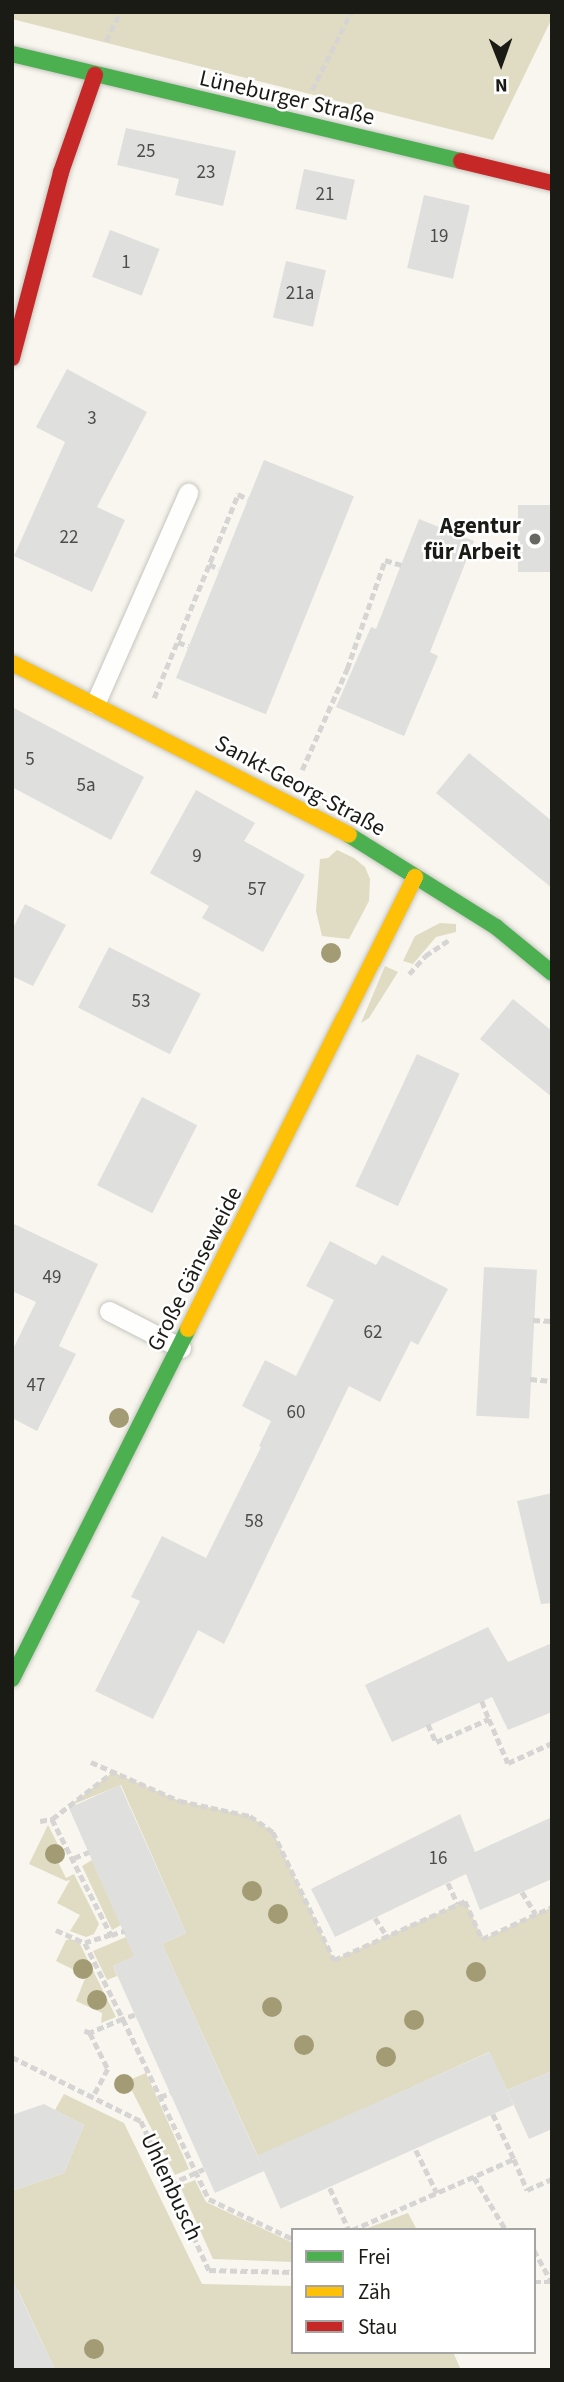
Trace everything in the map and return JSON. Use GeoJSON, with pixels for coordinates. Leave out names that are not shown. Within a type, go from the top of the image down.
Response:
{"type":"FeatureCollection","features":[{"type":"Feature","properties":{"kind":"street","name":"Lüneburger Straße"},"geometry":{"type":"LineString","coordinates":[[12,54],[295,124],[552,183]]}},
{"type":"Feature","properties":{"kind":"street"},"geometry":{"type":"LineString","coordinates":[[12,358],[61,172],[95,75]]}},
{"type":"Feature","properties":{"kind":"street","name":"Sankt-Georg-Straße"},"geometry":{"type":"LineString","coordinates":[[12,663],[356,838],[496,927],[552,972]]}},
{"type":"Feature","properties":{"kind":"street","name":"Große Gänseweide"},"geometry":{"type":"LineString","coordinates":[[12,1679],[181,1348],[415,877]]}},
{"type":"Feature","properties":{"kind":"lane"},"geometry":{"type":"LineString","coordinates":[[95,704],[188,493]]}},
{"type":"Feature","properties":{"kind":"lane"},"geometry":{"type":"LineString","coordinates":[[109,1311],[181,1348]]}},
{"type":"Feature","properties":{"kind":"path"},"geometry":{"type":"LineString","coordinates":[[295,124],[351,12]]}},
{"type":"Feature","properties":{"kind":"path"},"geometry":{"type":"LineString","coordinates":[[142,728],[238,494],[248,499]]}},
{"type":"Feature","properties":{"kind":"path"},"geometry":{"type":"LineString","coordinates":[[287,802],[350,670],[385,560],[401,565]]}},
{"type":"Feature","properties":{"kind":"path"},"geometry":{"type":"LineString","coordinates":[[209,564],[219,569]]}},
{"type":"Feature","properties":{"kind":"path"},"geometry":{"type":"LineString","coordinates":[[178,642],[188,646]]}},
{"type":"Feature","properties":{"kind":"path"},"geometry":{"type":"LineString","coordinates":[[405,979],[435,947],[457,937]]}},
{"type":"Feature","properties":{"kind":"path"},"geometry":{"type":"LineString","coordinates":[[533,1320],[552,1321]]}},
{"type":"Feature","properties":{"kind":"path"},"geometry":{"type":"LineString","coordinates":[[530,1379],[552,1381]]}},
{"type":"Feature","properties":{"kind":"path"},"geometry":{"type":"LineString","coordinates":[[482,1701],[508,1763],[552,1744]]}},
{"type":"Feature","properties":{"kind":"path"},"geometry":{"type":"LineString","coordinates":[[428,1724],[436,1742],[489,1719]]}},
{"type":"Feature","properties":{"kind":"path"},"geometry":{"type":"LineString","coordinates":[[91,1762],[180,1801],[250,1816],[273,1832],[334,1960],[465,1901],[482,1939],[552,1906]]}},
{"type":"Feature","properties":{"kind":"path"},"geometry":{"type":"LineString","coordinates":[[40,1821],[52,1819],[113,1772]]}},
{"type":"Feature","properties":{"kind":"path"},"geometry":{"type":"LineString","coordinates":[[52,1819],[111,1935]]}},
{"type":"Feature","properties":{"kind":"path"},"geometry":{"type":"LineString","coordinates":[[73,1858],[89,1852]]}},
{"type":"Feature","properties":{"kind":"path"},"geometry":{"type":"LineString","coordinates":[[448,1883],[458,1904]]}},
{"type":"Feature","properties":{"kind":"path"},"geometry":{"type":"LineString","coordinates":[[522,1892],[536,1914]]}},
{"type":"Feature","properties":{"kind":"path"},"geometry":{"type":"LineString","coordinates":[[375,1918],[387,1936]]}},
{"type":"Feature","properties":{"kind":"path"},"geometry":{"type":"LineString","coordinates":[[56,1930],[85,1943],[209,2199],[291,2238]]}},
{"type":"Feature","properties":{"kind":"path"},"geometry":{"type":"LineString","coordinates":[[85,1943],[124,1931]]}},
{"type":"Feature","properties":{"kind":"path"},"geometry":{"type":"LineString","coordinates":[[90,2034],[135,2015]]}},
{"type":"Feature","properties":{"kind":"path"},"geometry":{"type":"LineString","coordinates":[[84,2031],[90,2034],[108,2069],[93,2097]]}},
{"type":"Feature","properties":{"kind":"path","name":"Uhlenbusch"},"geometry":{"type":"LineString","coordinates":[[12,2057],[141,2121],[209,2270],[291,2272]]}},
{"type":"Feature","properties":{"kind":"path"},"geometry":{"type":"LineString","coordinates":[[160,2097],[170,2093]]}},
{"type":"Feature","properties":{"kind":"path"},"geometry":{"type":"LineString","coordinates":[[494,2114],[527,2190],[552,2179]]}},
{"type":"Feature","properties":{"kind":"path"},"geometry":{"type":"LineString","coordinates":[[416,2150],[437,2193]]}},
{"type":"Feature","properties":{"kind":"path"},"geometry":{"type":"LineString","coordinates":[[355,2228],[514,2160]]}},
{"type":"Feature","properties":{"kind":"path"},"geometry":{"type":"LineString","coordinates":[[170,2184],[204,2169]]}},
{"type":"Feature","properties":{"kind":"path"},"geometry":{"type":"LineString","coordinates":[[474,2177],[505,2228]]}},
{"type":"Feature","properties":{"kind":"path"},"geometry":{"type":"LineString","coordinates":[[330,2188],[349,2228]]}},
{"type":"Feature","properties":{"kind":"path"},"geometry":{"type":"LineString","coordinates":[[536,2254],[552,2282]]}},
{"type":"Feature","properties":{"kind":"shaded area"},"geometry":{"type":"Polygon","coordinates":[[[12,12],[552,12],[552,18],[493,140],[12,19],[12,12]]]}},
{"type":"Feature","properties":{"kind":"shaded area"},"geometry":{"type":"Polygon","coordinates":[[[337,850],[365,867],[370,879],[369,901],[349,939],[322,936],[316,911],[320,859],[328,858],[337,850]]]}},
{"type":"Feature","properties":{"kind":"shaded area"},"geometry":{"type":"Polygon","coordinates":[[[440,923],[456,924],[456,932],[436,937],[413,964],[403,961],[415,936],[440,923]]]}},
{"type":"Feature","properties":{"kind":"shaded area"},"geometry":{"type":"Polygon","coordinates":[[[385,966],[398,972],[369,1018],[361,1023],[385,966]]]}},
{"type":"Feature","properties":{"kind":"shaded area"},"geometry":{"type":"Polygon","coordinates":[[[113,1772],[180,1801],[250,1816],[273,1832],[334,1960],[465,1901],[483,1939],[552,1907],[552,2071],[507,2090],[489,2052],[258,2157],[162,1944],[186,1933],[121,1785],[69,1806],[113,1772]]]}},
{"type":"Feature","properties":{"kind":"shaded area"},"geometry":{"type":"Polygon","coordinates":[[[48,1825],[63,1854],[56,1858],[66,1878],[74,1874],[99,1924],[94,1934],[86,1937],[70,1931],[80,1915],[57,1903],[70,1880],[66,1881],[29,1864],[48,1825]]]}},
{"type":"Feature","properties":{"kind":"shaded area"},"geometry":{"type":"Polygon","coordinates":[[[92,1860],[121,1925],[112,1930],[82,1866],[92,1860]]]}},
{"type":"Feature","properties":{"kind":"shaded area"},"geometry":{"type":"Polygon","coordinates":[[[126,1937],[135,1956],[113,1966],[117,1976],[107,1980],[93,1951],[126,1937]]]}},
{"type":"Feature","properties":{"kind":"shaded area"},"geometry":{"type":"Polygon","coordinates":[[[66,1940],[79,1942],[116,2017],[101,2023],[102,2013],[76,2001],[86,1976],[56,1961],[66,1940]]]}},
{"type":"Feature","properties":{"kind":"shaded area"},"geometry":{"type":"Polygon","coordinates":[[[146,2073],[189,2169],[175,2175],[127,2081],[146,2073]]]}},
{"type":"Feature","properties":{"kind":"shaded area"},"geometry":{"type":"Polygon","coordinates":[[[64,2094],[124,2123],[202,2284],[291,2286],[291,2354],[454,2354],[461,2370],[55,2370],[18,2290],[12,2292],[12,2191],[64,2173],[84,2125],[55,2110],[64,2094]]]}},
{"type":"Feature","properties":{"kind":"shaded area"},"geometry":{"type":"Polygon","coordinates":[[[195,2180],[206,2202],[291,2242],[291,2262],[213,2259],[180,2186],[195,2180]]]}},
{"type":"Feature","properties":{"kind":"shaded area"},"geometry":{"type":"Polygon","coordinates":[[[408,2213],[416,2228],[367,2228],[408,2213]]]}},
{"type":"Feature","properties":{"kind":"building"},"geometry":{"type":"Polygon","coordinates":[[[126,128],[236,151],[223,206],[175,195],[179,179],[117,165],[126,128]]]}},
{"type":"Feature","properties":{"kind":"building"},"geometry":{"type":"Polygon","coordinates":[[[304,169],[355,180],[346,220],[295,209],[304,169]]]}},
{"type":"Feature","properties":{"kind":"building"},"geometry":{"type":"Polygon","coordinates":[[[424,195],[470,206],[453,279],[407,268],[424,195]]]}},
{"type":"Feature","properties":{"kind":"building"},"geometry":{"type":"Polygon","coordinates":[[[110,230],[159,249],[142,296],[92,277],[110,230]]]}},
{"type":"Feature","properties":{"kind":"building"},"geometry":{"type":"Polygon","coordinates":[[[286,261],[326,270],[313,327],[273,318],[286,261]]]}},
{"type":"Feature","properties":{"kind":"building"},"geometry":{"type":"Polygon","coordinates":[[[67,369],[147,412],[97,507],[125,520],[92,592],[14,556],[65,442],[36,427],[67,369]]]}},
{"type":"Feature","properties":{"kind":"building"},"geometry":{"type":"Polygon","coordinates":[[[264,460],[354,496],[266,714],[176,678],[264,460]]]}},
{"type":"Feature","properties":{"kind":"building","name":"Agentur für Arbeit"},"geometry":{"type":"Polygon","coordinates":[[[518,505],[552,505],[552,572],[518,572],[518,505]]]}},
{"type":"Feature","properties":{"kind":"building"},"geometry":{"type":"Polygon","coordinates":[[[419,519],[474,541],[430,652],[438,656],[404,736],[336,707],[371,627],[376,629],[419,519]]]}},
{"type":"Feature","properties":{"kind":"building"},"geometry":{"type":"Polygon","coordinates":[[[12,707],[144,777],[111,840],[12,787],[12,707]]]}},
{"type":"Feature","properties":{"kind":"building"},"geometry":{"type":"Polygon","coordinates":[[[469,753],[552,821],[552,888],[436,793],[469,753]]]}},
{"type":"Feature","properties":{"kind":"building"},"geometry":{"type":"Polygon","coordinates":[[[196,790],[255,823],[244,841],[305,875],[263,952],[202,918],[209,906],[150,873],[196,790]]]}},
{"type":"Feature","properties":{"kind":"building"},"geometry":{"type":"Polygon","coordinates":[[[25,904],[66,925],[33,986],[12,976],[12,930],[25,904]]]}},
{"type":"Feature","properties":{"kind":"building"},"geometry":{"type":"Polygon","coordinates":[[[109,947],[201,994],[170,1054],[78,1008],[109,947]]]}},
{"type":"Feature","properties":{"kind":"building"},"geometry":{"type":"Polygon","coordinates":[[[513,999],[552,1031],[552,1097],[480,1039],[513,999]]]}},
{"type":"Feature","properties":{"kind":"building"},"geometry":{"type":"Polygon","coordinates":[[[417,1054],[460,1074],[398,1206],[355,1186],[417,1054]]]}},
{"type":"Feature","properties":{"kind":"building"},"geometry":{"type":"Polygon","coordinates":[[[142,1097],[197,1125],[152,1213],[97,1185],[142,1097]]]}},
{"type":"Feature","properties":{"kind":"building"},"geometry":{"type":"Polygon","coordinates":[[[12,1223],[98,1264],[59,1346],[76,1354],[37,1431],[12,1418],[12,1351],[36,1302],[12,1291],[12,1223]]]}},
{"type":"Feature","properties":{"kind":"building"},"geometry":{"type":"Polygon","coordinates":[[[330,1241],[376,1265],[382,1255],[448,1289],[418,1345],[411,1341],[380,1402],[349,1386],[224,1644],[198,1630],[153,1719],[95,1691],[140,1601],[131,1597],[162,1536],[206,1558],[261,1447],[259,1446],[271,1421],[242,1406],[265,1360],[296,1376],[334,1300],[306,1286],[330,1241]]]}},
{"type":"Feature","properties":{"kind":"building"},"geometry":{"type":"Polygon","coordinates":[[[484,1267],[537,1270],[529,1419],[476,1416],[484,1267]]]}},
{"type":"Feature","properties":{"kind":"building"},"geometry":{"type":"Polygon","coordinates":[[[552,1493],[552,1603],[541,1604],[517,1501],[552,1493]]]}},
{"type":"Feature","properties":{"kind":"building"},"geometry":{"type":"Polygon","coordinates":[[[488,1627],[508,1662],[552,1643],[552,1712],[508,1730],[492,1697],[392,1742],[365,1685],[488,1627]]]}},
{"type":"Feature","properties":{"kind":"building"},"geometry":{"type":"Polygon","coordinates":[[[120,1785],[186,1933],[162,1944],[264,2171],[215,2193],[113,1966],[134,1956],[69,1808],[120,1785]]]}},
{"type":"Feature","properties":{"kind":"building"},"geometry":{"type":"Polygon","coordinates":[[[460,1814],[475,1852],[552,1817],[552,1879],[480,1910],[466,1874],[335,1937],[311,1889],[460,1814]]]}},
{"type":"Feature","properties":{"kind":"building"},"geometry":{"type":"Polygon","coordinates":[[[490,2052],[514,2105],[281,2209],[257,2156],[490,2052]]]}},
{"type":"Feature","properties":{"kind":"building"},"geometry":{"type":"Polygon","coordinates":[[[552,2071],[552,2129],[529,2139],[507,2090],[552,2071]]]}},
{"type":"Feature","properties":{"kind":"building"},"geometry":{"type":"Polygon","coordinates":[[[44,2104],[84,2125],[64,2173],[12,2191],[12,2115],[44,2104]]]}},
{"type":"Feature","properties":{"kind":"building"},"geometry":{"type":"Polygon","coordinates":[[[12,2278],[55,2370],[12,2370],[12,2278]]]}},
{"type":"Feature","properties":{"kind":"traffic: fast"},"geometry":{"type":"LineString","coordinates":[[12,54],[461,161]]}},
{"type":"Feature","properties":{"kind":"traffic: fast"},"geometry":{"type":"LineString","coordinates":[[349,835],[496,927],[552,973]]}},
{"type":"Feature","properties":{"kind":"traffic: fast"},"geometry":{"type":"LineString","coordinates":[[12,1679],[188,1329]]}},
{"type":"Feature","properties":{"kind":"traffic: slow"},"geometry":{"type":"LineString","coordinates":[[12,663],[349,835]]}},
{"type":"Feature","properties":{"kind":"traffic: slow"},"geometry":{"type":"LineString","coordinates":[[188,1329],[415,877]]}},
{"type":"Feature","properties":{"kind":"traffic: jam"},"geometry":{"type":"LineString","coordinates":[[12,358],[61,172],[95,75]]}},
{"type":"Feature","properties":{"kind":"traffic: jam"},"geometry":{"type":"LineString","coordinates":[[461,161],[552,183]]}},
{"type":"Feature","properties":{"kind":"place","name":"Agentur für Arbeit"},"geometry":{"type":"Point","coordinates":[535,539]}}]}
